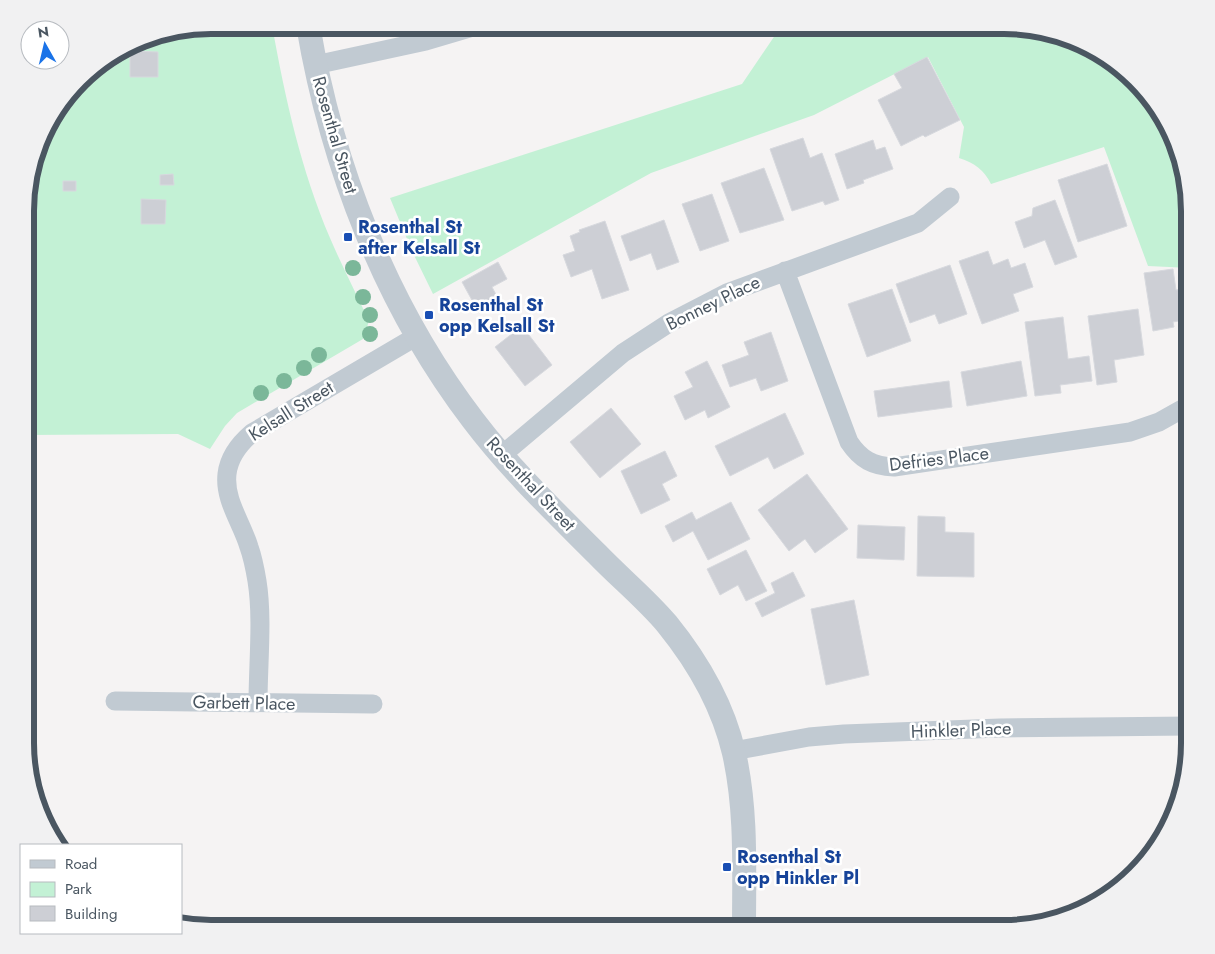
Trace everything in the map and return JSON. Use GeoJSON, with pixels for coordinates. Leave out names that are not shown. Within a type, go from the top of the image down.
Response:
{"type":"FeatureCollection","features":[{"type":"Feature","properties":{"kind":"street","name":"Rosenthal Street"},"geometry":{"type":"LineString","coordinates":[[310,34],[327,117],[354,199],[384,270],[417,336],[472,418],[502,455],[542,500],[667,623],[704,678],[726,727],[733,751],[744,820],[744,920]]}},
{"type":"Feature","properties":{"kind":"street"},"geometry":{"type":"LineString","coordinates":[[315,66],[418,43],[449,34]]}},
{"type":"Feature","properties":{"kind":"street","name":"Bonney Place"},"geometry":{"type":"LineString","coordinates":[[502,455],[623,353],[669,323],[727,293],[918,223],[950,197]]}},
{"type":"Feature","properties":{"kind":"street","name":"Defries Place"},"geometry":{"type":"LineString","coordinates":[[785,271],[849,442],[863,460],[872,464],[894,466],[1130,432],[1159,422],[1181,410]]}},
{"type":"Feature","properties":{"kind":"street","name":"Kelsall Street"},"geometry":{"type":"LineString","coordinates":[[258,703],[259,607],[257,582],[249,546],[227,488],[230,462],[236,450],[252,433],[417,336]]}},
{"type":"Feature","properties":{"kind":"street","name":"Garbett Place"},"geometry":{"type":"LineString","coordinates":[[114,701],[373,704]]}},
{"type":"Feature","properties":{"kind":"street","name":"Hinkler Place"},"geometry":{"type":"LineString","coordinates":[[733,751],[809,737],[844,734],[1000,728],[1181,726]]}},
{"type":"Feature","properties":{"kind":"green space"},"geometry":{"type":"Polygon","coordinates":[[[274,34],[288,107],[302,160],[330,238],[369,321],[363,339],[237,413],[225,426],[210,449],[178,434],[34,435],[34,199],[37,176],[47,143],[70,103],[103,70],[122,58],[154,43],[188,35],[274,34]]]}},
{"type":"Feature","properties":{"kind":"green space"},"geometry":{"type":"Polygon","coordinates":[[[776,34],[1016,34],[1039,37],[1072,47],[1112,70],[1137,94],[1145,103],[1168,143],[1180,188],[1181,268],[1148,266],[1104,147],[991,184],[978,168],[970,162],[959,158],[964,127],[928,57],[814,115],[651,173],[433,294],[412,251],[390,198],[742,84],[776,34]]]}},
{"type":"Feature","properties":{"kind":"building"},"geometry":{"type":"Polygon","coordinates":[[[135,51],[158,52],[158,77],[130,77],[130,54],[135,51]]]}},
{"type":"Feature","properties":{"kind":"building"},"geometry":{"type":"Polygon","coordinates":[[[927,57],[960,120],[901,146],[878,100],[902,88],[894,74],[927,57]]]}},
{"type":"Feature","properties":{"kind":"building"},"geometry":{"type":"Polygon","coordinates":[[[803,138],[810,158],[822,153],[839,200],[825,205],[823,201],[792,211],[770,149],[803,138]]]}},
{"type":"Feature","properties":{"kind":"building"},"geometry":{"type":"Polygon","coordinates":[[[873,140],[876,150],[885,147],[893,169],[863,180],[864,183],[847,189],[835,154],[873,140]]]}},
{"type":"Feature","properties":{"kind":"building"},"geometry":{"type":"Polygon","coordinates":[[[1107,164],[1127,226],[1078,242],[1058,180],[1107,164]]]}},
{"type":"Feature","properties":{"kind":"building"},"geometry":{"type":"Polygon","coordinates":[[[764,168],[784,220],[740,233],[721,183],[764,168]]]}},
{"type":"Feature","properties":{"kind":"building"},"geometry":{"type":"Polygon","coordinates":[[[173,174],[174,185],[160,185],[160,175],[173,174]]]}},
{"type":"Feature","properties":{"kind":"building"},"geometry":{"type":"Polygon","coordinates":[[[63,181],[76,181],[76,191],[63,191],[63,181]]]}},
{"type":"Feature","properties":{"kind":"building"},"geometry":{"type":"Polygon","coordinates":[[[712,194],[729,241],[700,251],[682,204],[712,194]]]}},
{"type":"Feature","properties":{"kind":"building"},"geometry":{"type":"Polygon","coordinates":[[[141,199],[166,200],[165,224],[141,224],[141,199]]]}},
{"type":"Feature","properties":{"kind":"building"},"geometry":{"type":"Polygon","coordinates":[[[1055,200],[1077,257],[1055,265],[1045,240],[1024,248],[1015,222],[1032,216],[1033,208],[1055,200]]]}},
{"type":"Feature","properties":{"kind":"building"},"geometry":{"type":"Polygon","coordinates":[[[664,220],[679,262],[657,270],[651,253],[630,261],[621,236],[664,220]]]}},
{"type":"Feature","properties":{"kind":"building"},"geometry":{"type":"Polygon","coordinates":[[[605,221],[629,290],[602,299],[592,269],[571,277],[563,255],[575,251],[570,236],[580,232],[579,230],[605,221]]]}},
{"type":"Feature","properties":{"kind":"building"},"geometry":{"type":"Polygon","coordinates":[[[988,251],[993,265],[1008,259],[1011,268],[1025,263],[1033,287],[1013,294],[1019,311],[982,324],[959,261],[988,251]]]}},
{"type":"Feature","properties":{"kind":"building"},"geometry":{"type":"Polygon","coordinates":[[[498,262],[507,279],[492,287],[500,302],[479,313],[462,282],[498,262]]]}},
{"type":"Feature","properties":{"kind":"building"},"geometry":{"type":"Polygon","coordinates":[[[950,265],[967,314],[939,324],[935,314],[910,323],[896,284],[950,265]]]}},
{"type":"Feature","properties":{"kind":"building"},"geometry":{"type":"Polygon","coordinates":[[[1173,269],[1176,290],[1181,289],[1181,321],[1173,322],[1174,327],[1153,331],[1144,273],[1173,269]]]}},
{"type":"Feature","properties":{"kind":"building"},"geometry":{"type":"Polygon","coordinates":[[[892,289],[911,341],[867,357],[848,304],[892,289]]]}},
{"type":"Feature","properties":{"kind":"building"},"geometry":{"type":"Polygon","coordinates":[[[1138,309],[1144,355],[1114,360],[1117,382],[1097,385],[1088,316],[1138,309]]]}},
{"type":"Feature","properties":{"kind":"building"},"geometry":{"type":"Polygon","coordinates":[[[1063,317],[1068,359],[1089,356],[1092,381],[1060,385],[1061,393],[1035,396],[1025,322],[1063,317]]]}},
{"type":"Feature","properties":{"kind":"building"},"geometry":{"type":"Polygon","coordinates":[[[522,326],[552,365],[525,386],[495,347],[522,326]]]}},
{"type":"Feature","properties":{"kind":"building"},"geometry":{"type":"Polygon","coordinates":[[[771,332],[788,381],[761,391],[756,378],[730,387],[722,365],[749,355],[744,342],[771,332]]]}},
{"type":"Feature","properties":{"kind":"building"},"geometry":{"type":"Polygon","coordinates":[[[707,361],[730,407],[708,418],[705,410],[685,420],[674,396],[693,387],[685,372],[707,361]]]}},
{"type":"Feature","properties":{"kind":"building"},"geometry":{"type":"Polygon","coordinates":[[[1021,361],[1027,396],[967,406],[961,372],[1021,361]]]}},
{"type":"Feature","properties":{"kind":"building"},"geometry":{"type":"Polygon","coordinates":[[[949,381],[952,407],[878,417],[874,391],[949,381]]]}},
{"type":"Feature","properties":{"kind":"building"},"geometry":{"type":"Polygon","coordinates":[[[611,408],[641,444],[600,478],[570,442],[611,408]]]}},
{"type":"Feature","properties":{"kind":"building"},"geometry":{"type":"Polygon","coordinates":[[[785,413],[804,454],[774,469],[768,457],[730,476],[715,446],[785,413]]]}},
{"type":"Feature","properties":{"kind":"building"},"geometry":{"type":"Polygon","coordinates":[[[665,451],[677,476],[662,484],[670,500],[641,514],[621,471],[665,451]]]}},
{"type":"Feature","properties":{"kind":"building"},"geometry":{"type":"Polygon","coordinates":[[[807,474],[848,529],[815,553],[805,539],[789,551],[758,510],[807,474]]]}},
{"type":"Feature","properties":{"kind":"building"},"geometry":{"type":"Polygon","coordinates":[[[731,502],[750,539],[708,560],[693,531],[673,542],[665,526],[692,512],[696,520],[731,502]]]}},
{"type":"Feature","properties":{"kind":"building"},"geometry":{"type":"Polygon","coordinates":[[[918,516],[945,517],[945,532],[974,533],[974,577],[917,576],[918,516]]]}},
{"type":"Feature","properties":{"kind":"building"},"geometry":{"type":"Polygon","coordinates":[[[858,525],[905,527],[904,560],[857,558],[858,525]]]}},
{"type":"Feature","properties":{"kind":"building"},"geometry":{"type":"Polygon","coordinates":[[[746,550],[767,591],[746,601],[738,585],[720,595],[707,569],[746,550]]]}},
{"type":"Feature","properties":{"kind":"building"},"geometry":{"type":"Polygon","coordinates":[[[793,572],[805,596],[762,617],[755,603],[775,593],[771,583],[793,572]]]}},
{"type":"Feature","properties":{"kind":"building"},"geometry":{"type":"Polygon","coordinates":[[[854,600],[869,675],[826,685],[811,609],[854,600]]]}},
{"type":"Feature","properties":{"kind":"place","name":"Rosenthal St after Kelsall St"},"geometry":{"type":"Point","coordinates":[348,237]}},
{"type":"Feature","properties":{"kind":"place","name":"Rosenthal St opp Kelsall St"},"geometry":{"type":"Point","coordinates":[429,315]}},
{"type":"Feature","properties":{"kind":"place","name":"Rosenthal St opp Hinkler Pl"},"geometry":{"type":"Point","coordinates":[727,867]}}]}
